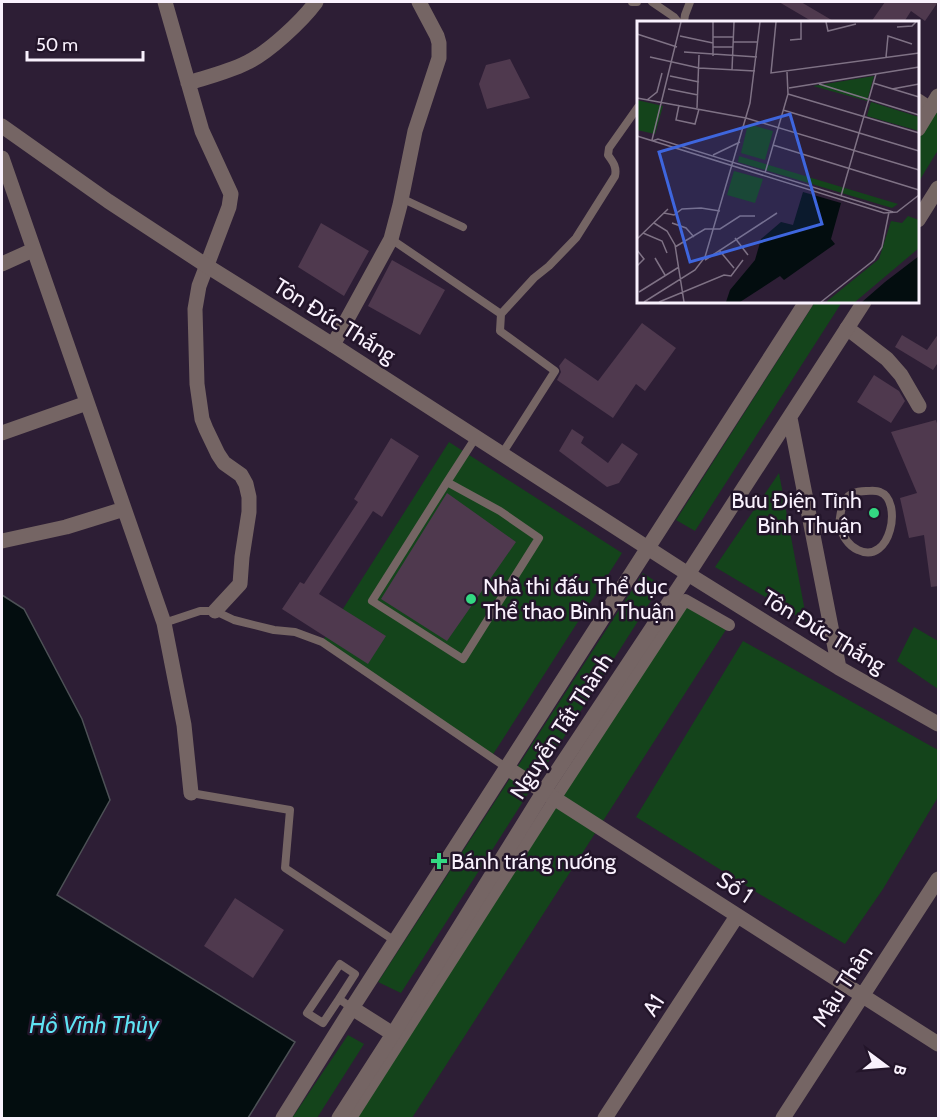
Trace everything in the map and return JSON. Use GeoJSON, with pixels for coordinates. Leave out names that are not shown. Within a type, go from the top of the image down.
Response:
{"type":"FeatureCollection","features":[{"type":"Feature","properties":{"kind":"street"},"geometry":{"type":"LineString","coordinates":[[165,2],[202,131],[231,194],[229,207],[199,286],[195,309],[195,359],[200,408],[206,429],[224,463],[241,476],[246,484],[249,497],[240,584],[215,611]]}},
{"type":"Feature","properties":{"kind":"street"},"geometry":{"type":"LineString","coordinates":[[188,83],[250,62],[298,23],[316,2]]}},
{"type":"Feature","properties":{"kind":"street"},"geometry":{"type":"LineString","coordinates":[[333,345],[391,239],[415,131],[440,51],[437,36],[419,2]]}},
{"type":"Feature","properties":{"kind":"street"},"geometry":{"type":"LineString","coordinates":[[919,127],[929,102]]}},
{"type":"Feature","properties":{"kind":"street","name":"Tôn Đức Thắng"},"geometry":{"type":"LineString","coordinates":[[2,126],[108,201],[207,266],[688,574],[839,668],[939,724]]}},
{"type":"Feature","properties":{"kind":"street"},"geometry":{"type":"LineString","coordinates":[[2,159],[164,623],[184,725],[191,793]]}},
{"type":"Feature","properties":{"kind":"street"},"geometry":{"type":"LineString","coordinates":[[919,218],[939,188]]}},
{"type":"Feature","properties":{"kind":"street"},"geometry":{"type":"LineString","coordinates":[[2,264],[33,250]]}},
{"type":"Feature","properties":{"kind":"street","name":"Nguyễn Tất Thành"},"geometry":{"type":"LineString","coordinates":[[283,1119],[805,303]]}},
{"type":"Feature","properties":{"kind":"street","name":"Nguyễn Tất Thành"},"geometry":{"type":"LineString","coordinates":[[339,1119],[863,303]]}},
{"type":"Feature","properties":{"kind":"street"},"geometry":{"type":"LineString","coordinates":[[847,328],[887,359],[901,375],[919,406]]}},
{"type":"Feature","properties":{"kind":"street"},"geometry":{"type":"LineString","coordinates":[[2,433],[87,403]]}},
{"type":"Feature","properties":{"kind":"street"},"geometry":{"type":"LineString","coordinates":[[790,418],[839,668]]}},
{"type":"Feature","properties":{"kind":"street"},"geometry":{"type":"LineString","coordinates":[[2,541],[66,527],[124,509]]}},
{"type":"Feature","properties":{"kind":"street"},"geometry":{"type":"LineString","coordinates":[[351,1119],[549,795],[685,600],[729,625]]}},
{"type":"Feature","properties":{"kind":"street","name":"Số 1"},"geometry":{"type":"LineString","coordinates":[[507,768],[939,1044]]}},
{"type":"Feature","properties":{"kind":"street","name":"Mậu Thân"},"geometry":{"type":"LineString","coordinates":[[783,1119],[939,879]]}},
{"type":"Feature","properties":{"kind":"street","name":"A1"},"geometry":{"type":"LineString","coordinates":[[605,1119],[737,916]]}},
{"type":"Feature","properties":{"kind":"street"},"geometry":{"type":"LineString","coordinates":[[352,1008],[393,1035]]}},
{"type":"Feature","properties":{"kind":"lane"},"geometry":{"type":"LineString","coordinates":[[652,2],[677,21]]}},
{"type":"Feature","properties":{"kind":"lane"},"geometry":{"type":"LineString","coordinates":[[684,21],[690,2]]}},
{"type":"Feature","properties":{"kind":"lane"},"geometry":{"type":"LineString","coordinates":[[502,454],[555,371],[500,331],[501,314],[576,238],[615,176],[615,165],[608,155],[609,148],[637,110]]}},
{"type":"Feature","properties":{"kind":"lane"},"geometry":{"type":"LineString","coordinates":[[401,198],[463,226]]}},
{"type":"Feature","properties":{"kind":"lane"},"geometry":{"type":"LineString","coordinates":[[391,239],[501,314]]}},
{"type":"Feature","properties":{"kind":"lane"},"geometry":{"type":"LineString","coordinates":[[447,482],[500,511],[539,538],[463,658],[372,601],[447,482],[476,437]]}},
{"type":"Feature","properties":{"kind":"lane"},"geometry":{"type":"LineString","coordinates":[[878,491],[885,494],[890,501],[892,524],[887,540],[878,551],[869,553],[852,548],[843,536],[839,525],[843,505],[848,495],[855,492],[878,491]]}},
{"type":"Feature","properties":{"kind":"lane"},"geometry":{"type":"LineString","coordinates":[[812,531],[839,525]]}},
{"type":"Feature","properties":{"kind":"lane"},"geometry":{"type":"LineString","coordinates":[[164,623],[200,611],[215,611],[234,620],[267,629],[295,632],[322,642],[507,768]]}},
{"type":"Feature","properties":{"kind":"lane"},"geometry":{"type":"LineString","coordinates":[[191,793],[290,810],[285,868],[395,941]]}},
{"type":"Feature","properties":{"kind":"lane"},"geometry":{"type":"LineString","coordinates":[[340,964],[355,974],[339,999],[323,1023],[307,1013],[340,964]]}},
{"type":"Feature","properties":{"kind":"lane"},"geometry":{"type":"LineString","coordinates":[[339,999],[352,1008]]}},
{"type":"Feature","properties":{"kind":"green space"},"geometry":{"type":"Polygon","coordinates":[[[938,108],[938,150],[919,181],[919,139],[938,108]]]}},
{"type":"Feature","properties":{"kind":"green space"},"geometry":{"type":"Polygon","coordinates":[[[814,303],[841,303],[695,531],[676,520],[814,303]]]}},
{"type":"Feature","properties":{"kind":"green space","name":"Nhà thi đấu Thể dục Thể thao Bình Thuận"},"geometry":{"type":"Polygon","coordinates":[[[449,442],[622,553],[492,756],[320,645],[449,442]]]}},
{"type":"Feature","properties":{"kind":"green space"},"geometry":{"type":"Polygon","coordinates":[[[779,473],[807,622],[715,567],[779,473]]]}},
{"type":"Feature","properties":{"kind":"green space"},"geometry":{"type":"Polygon","coordinates":[[[643,573],[661,585],[401,993],[378,982],[643,573]]]}},
{"type":"Feature","properties":{"kind":"green space"},"geometry":{"type":"Polygon","coordinates":[[[685,600],[729,625],[412,1118],[351,1118],[685,600]]]}},
{"type":"Feature","properties":{"kind":"green space"},"geometry":{"type":"Polygon","coordinates":[[[914,627],[938,641],[938,689],[897,661],[914,627]]]}},
{"type":"Feature","properties":{"kind":"green space"},"geometry":{"type":"Polygon","coordinates":[[[743,641],[938,750],[938,797],[883,889],[845,944],[636,817],[743,641]]]}},
{"type":"Feature","properties":{"kind":"green space"},"geometry":{"type":"Polygon","coordinates":[[[348,1035],[364,1044],[317,1118],[292,1118],[348,1035]]]}},
{"type":"Feature","properties":{"kind":"water","name":"Hồ Vĩnh Thủy"},"geometry":{"type":"Polygon","coordinates":[[[2,595],[24,609],[82,719],[110,800],[57,895],[295,1042],[248,1118],[2,1118],[2,595]]]}},
{"type":"Feature","properties":{"kind":"building"},"geometry":{"type":"Polygon","coordinates":[[[779,2],[801,2],[833,21],[811,21],[779,2]]]}},
{"type":"Feature","properties":{"kind":"building"},"geometry":{"type":"Polygon","coordinates":[[[885,2],[938,2],[925,21],[911,11],[905,21],[872,21],[885,2]]]}},
{"type":"Feature","properties":{"kind":"building"},"geometry":{"type":"Polygon","coordinates":[[[510,59],[530,98],[487,109],[479,84],[486,65],[510,59]]]}},
{"type":"Feature","properties":{"kind":"building"},"geometry":{"type":"Polygon","coordinates":[[[321,223],[369,251],[344,296],[298,267],[321,223]]]}},
{"type":"Feature","properties":{"kind":"building"},"geometry":{"type":"Polygon","coordinates":[[[392,260],[445,290],[420,335],[368,306],[392,260]]]}},
{"type":"Feature","properties":{"kind":"building"},"geometry":{"type":"Polygon","coordinates":[[[642,323],[676,348],[645,391],[636,384],[613,418],[557,380],[561,372],[559,366],[565,358],[598,381],[642,323]]]}},
{"type":"Feature","properties":{"kind":"building"},"geometry":{"type":"Polygon","coordinates":[[[939,333],[939,361],[933,370],[895,347],[902,335],[927,350],[939,333]]]}},
{"type":"Feature","properties":{"kind":"building"},"geometry":{"type":"Polygon","coordinates":[[[874,375],[899,391],[905,401],[891,423],[857,402],[874,375]]]}},
{"type":"Feature","properties":{"kind":"building"},"geometry":{"type":"Polygon","coordinates":[[[936,420],[939,430],[939,586],[931,587],[924,535],[909,538],[900,498],[917,493],[891,432],[936,420]]]}},
{"type":"Feature","properties":{"kind":"building"},"geometry":{"type":"Polygon","coordinates":[[[572,429],[584,437],[581,443],[608,463],[622,443],[638,454],[619,483],[607,487],[559,451],[572,429]]]}},
{"type":"Feature","properties":{"kind":"building"},"geometry":{"type":"Polygon","coordinates":[[[391,438],[419,456],[382,517],[373,511],[319,594],[386,636],[368,664],[282,609],[300,582],[304,584],[358,502],[354,499],[391,438]]]}},
{"type":"Feature","properties":{"kind":"building"},"geometry":{"type":"Polygon","coordinates":[[[447,493],[516,542],[447,641],[381,599],[447,493]]]}},
{"type":"Feature","properties":{"kind":"building"},"geometry":{"type":"Polygon","coordinates":[[[235,898],[284,930],[253,978],[204,946],[235,898]]]}},
{"type":"Feature","properties":{"kind":"place","name":"Bưu Điện Tỉnh Bình Thuận"},"geometry":{"type":"Point","coordinates":[874,513]}},
{"type":"Feature","properties":{"kind":"place","name":"Nhà thi đấu Thể dục Thể thao Bình Thuận"},"geometry":{"type":"Point","coordinates":[471,599]}},
{"type":"Feature","properties":{"kind":"place","name":"Bánh tráng nướng"},"geometry":{"type":"Point","coordinates":[439,861]}}]}
